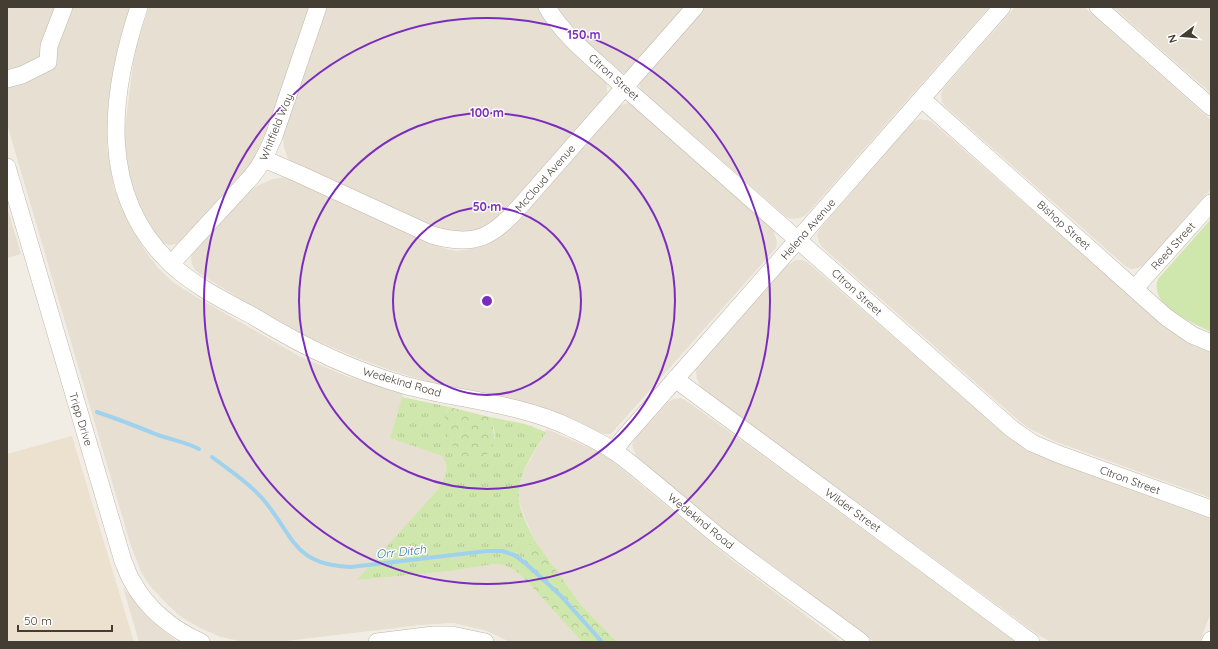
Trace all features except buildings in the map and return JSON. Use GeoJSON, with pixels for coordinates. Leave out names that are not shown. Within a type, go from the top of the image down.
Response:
{"type":"FeatureCollection","features":[{"type":"Feature","properties":{"kind":"street"},"geometry":{"type":"LineString","coordinates":[[7,79],[22,75],[48,62],[49,46],[64,7]]}},
{"type":"Feature","properties":{"kind":"street","name":"Wedekind Road"},"geometry":{"type":"LineString","coordinates":[[139,7],[127,45],[122,73],[116,126],[116,150],[126,196],[131,208],[148,237],[170,264],[197,283],[258,320],[324,355],[351,367],[404,385],[502,406],[550,419],[571,428],[614,451],[716,535],[861,642]]}},
{"type":"Feature","properties":{"kind":"street","name":"Whitfield Way"},"geometry":{"type":"LineString","coordinates":[[170,264],[252,176],[264,159],[287,102],[318,7]]}},
{"type":"Feature","properties":{"kind":"street","name":"Citron Street"},"geometry":{"type":"LineString","coordinates":[[547,7],[552,17],[562,29],[624,87],[1011,428],[1027,439],[1058,454],[1211,509]]}},
{"type":"Feature","properties":{"kind":"street","name":"McCloud Avenue"},"geometry":{"type":"LineString","coordinates":[[264,159],[432,235],[460,241],[472,240],[496,230],[507,220],[695,7]]}},
{"type":"Feature","properties":{"kind":"street","name":"Helena Avenue"},"geometry":{"type":"LineString","coordinates":[[614,451],[675,379],[1002,7]]}},
{"type":"Feature","properties":{"kind":"street"},"geometry":{"type":"LineString","coordinates":[[1098,7],[1211,107]]}},
{"type":"Feature","properties":{"kind":"street","name":"Bishop Street"},"geometry":{"type":"LineString","coordinates":[[922,99],[1178,326],[1192,335],[1211,343]]}},
{"type":"Feature","properties":{"kind":"street","name":"Tripp Drive"},"geometry":{"type":"LineString","coordinates":[[7,167],[123,561],[132,581],[146,602],[165,620],[187,636],[201,642]]}},
{"type":"Feature","properties":{"kind":"street","name":"Reed Street"},"geometry":{"type":"LineString","coordinates":[[1135,288],[1211,203]]}},
{"type":"Feature","properties":{"kind":"street","name":"Wilder Street"},"geometry":{"type":"LineString","coordinates":[[675,379],[1031,642]]}},
{"type":"Feature","properties":{"kind":"street"},"geometry":{"type":"LineString","coordinates":[[377,642],[452,635],[485,642]]}},
{"type":"Feature","properties":{"kind":"shaded area"},"geometry":{"type":"Polygon","coordinates":[[[7,7],[131,7],[119,45],[114,68],[109,99],[107,147],[114,189],[130,226],[146,252],[159,269],[173,282],[299,356],[346,376],[403,394],[390,438],[442,456],[445,460],[447,467],[446,475],[439,488],[358,580],[451,571],[494,564],[504,565],[516,571],[526,580],[582,642],[510,642],[487,631],[454,623],[420,625],[286,641],[244,642],[221,637],[200,628],[181,617],[150,586],[141,572],[130,543],[7,124],[7,7]]]}},
{"type":"Feature","properties":{"kind":"shaded area"},"geometry":{"type":"Polygon","coordinates":[[[149,7],[310,7],[258,158],[185,237],[177,244],[170,245],[163,243],[153,230],[137,201],[131,184],[125,146],[125,127],[136,46],[149,7]]]}},
{"type":"Feature","properties":{"kind":"shaded area"},"geometry":{"type":"Polygon","coordinates":[[[325,7],[538,7],[605,80],[607,93],[605,100],[499,218],[490,225],[464,234],[439,230],[294,165],[288,159],[284,148],[283,135],[325,7]]]}},
{"type":"Feature","properties":{"kind":"shaded area"},"geometry":{"type":"Polygon","coordinates":[[[554,7],[686,7],[628,72],[623,73],[565,22],[554,7]]]}},
{"type":"Feature","properties":{"kind":"shaded area"},"geometry":{"type":"Polygon","coordinates":[[[705,7],[989,7],[806,215],[800,218],[792,219],[786,217],[641,90],[639,83],[641,79],[705,7]]]}},
{"type":"Feature","properties":{"kind":"shaded area"},"geometry":{"type":"Polygon","coordinates":[[[1015,7],[1084,7],[1211,120],[1211,189],[1144,265],[1138,268],[1131,269],[1124,265],[942,102],[941,94],[943,89],[1015,7]]]}},
{"type":"Feature","properties":{"kind":"shaded area"},"geometry":{"type":"Polygon","coordinates":[[[1113,7],[1211,7],[1211,93],[1173,60],[1113,7]]]}},
{"type":"Feature","properties":{"kind":"shaded area"},"geometry":{"type":"Polygon","coordinates":[[[628,103],[634,106],[773,229],[777,242],[776,248],[611,434],[598,432],[581,423],[537,405],[433,383],[357,358],[306,336],[244,301],[200,274],[195,270],[192,264],[191,258],[194,250],[247,193],[259,185],[273,179],[287,177],[443,248],[456,251],[486,245],[499,238],[508,230],[618,106],[628,103]]]}},
{"type":"Feature","properties":{"kind":"shaded area"},"geometry":{"type":"Polygon","coordinates":[[[920,119],[931,121],[1162,324],[1190,344],[1211,353],[1211,498],[1054,441],[1029,428],[1019,421],[822,247],[817,235],[820,229],[911,124],[920,119]]]}},
{"type":"Feature","properties":{"kind":"shaded area"},"geometry":{"type":"Polygon","coordinates":[[[7,207],[21,254],[7,258],[7,207]]]}},
{"type":"Feature","properties":{"kind":"shaded area"},"geometry":{"type":"Polygon","coordinates":[[[796,260],[807,262],[1001,430],[1030,450],[1057,463],[1211,519],[1211,612],[1200,642],[1052,642],[1047,640],[705,391],[700,386],[697,379],[696,371],[698,366],[785,267],[796,260]]]}},
{"type":"Feature","properties":{"kind":"shaded area"},"geometry":{"type":"Polygon","coordinates":[[[681,398],[752,448],[1016,642],[874,642],[724,530],[636,456],[632,445],[635,439],[668,402],[681,398]]]}},
{"type":"Feature","properties":{"kind":"shaded area"},"geometry":{"type":"Polygon","coordinates":[[[547,429],[596,451],[611,460],[732,560],[841,642],[617,642],[581,605],[534,539],[519,501],[519,487],[524,471],[547,429]]]}},
{"type":"Feature","properties":{"kind":"shaded area"},"geometry":{"type":"Polygon","coordinates":[[[72,436],[134,642],[7,642],[7,454],[72,436]]]}},
{"type":"Feature","properties":{"kind":"shaded area"},"geometry":{"type":"Polygon","coordinates":[[[123,587],[145,615],[178,642],[139,642],[123,587]]]}},
{"type":"Feature","properties":{"kind":"green space"},"geometry":{"type":"Polygon","coordinates":[[[1211,219],[1211,332],[1183,318],[1165,305],[1159,297],[1157,289],[1158,279],[1211,219]]]}},
{"type":"Feature","properties":{"kind":"green space"},"geometry":{"type":"Polygon","coordinates":[[[402,397],[449,407],[446,413],[495,439],[494,429],[490,417],[525,424],[546,432],[531,456],[520,482],[520,506],[534,539],[516,571],[504,565],[494,564],[451,571],[357,580],[439,488],[447,468],[445,460],[442,456],[390,438],[402,397]]]}},
{"type":"Feature","properties":{"kind":"green space"},"geometry":{"type":"Polygon","coordinates":[[[449,407],[490,417],[494,441],[490,451],[479,458],[470,460],[459,456],[444,425],[444,418],[449,407]]]}},
{"type":"Feature","properties":{"kind":"green space"},"geometry":{"type":"Polygon","coordinates":[[[534,539],[581,605],[617,642],[582,642],[516,571],[534,539]]]}},
{"type":"Feature","properties":{"kind":"waterway","name":"Orr Ditch"},"geometry":{"type":"LineString","coordinates":[[97,412],[199,449]]}},
{"type":"Feature","properties":{"kind":"waterway","name":"Orr Ditch"},"geometry":{"type":"LineString","coordinates":[[212,457],[257,492],[273,512],[296,546],[305,554],[317,561],[332,565],[351,567],[487,551],[502,551],[514,555],[524,562],[561,596],[602,642]]}}]}
